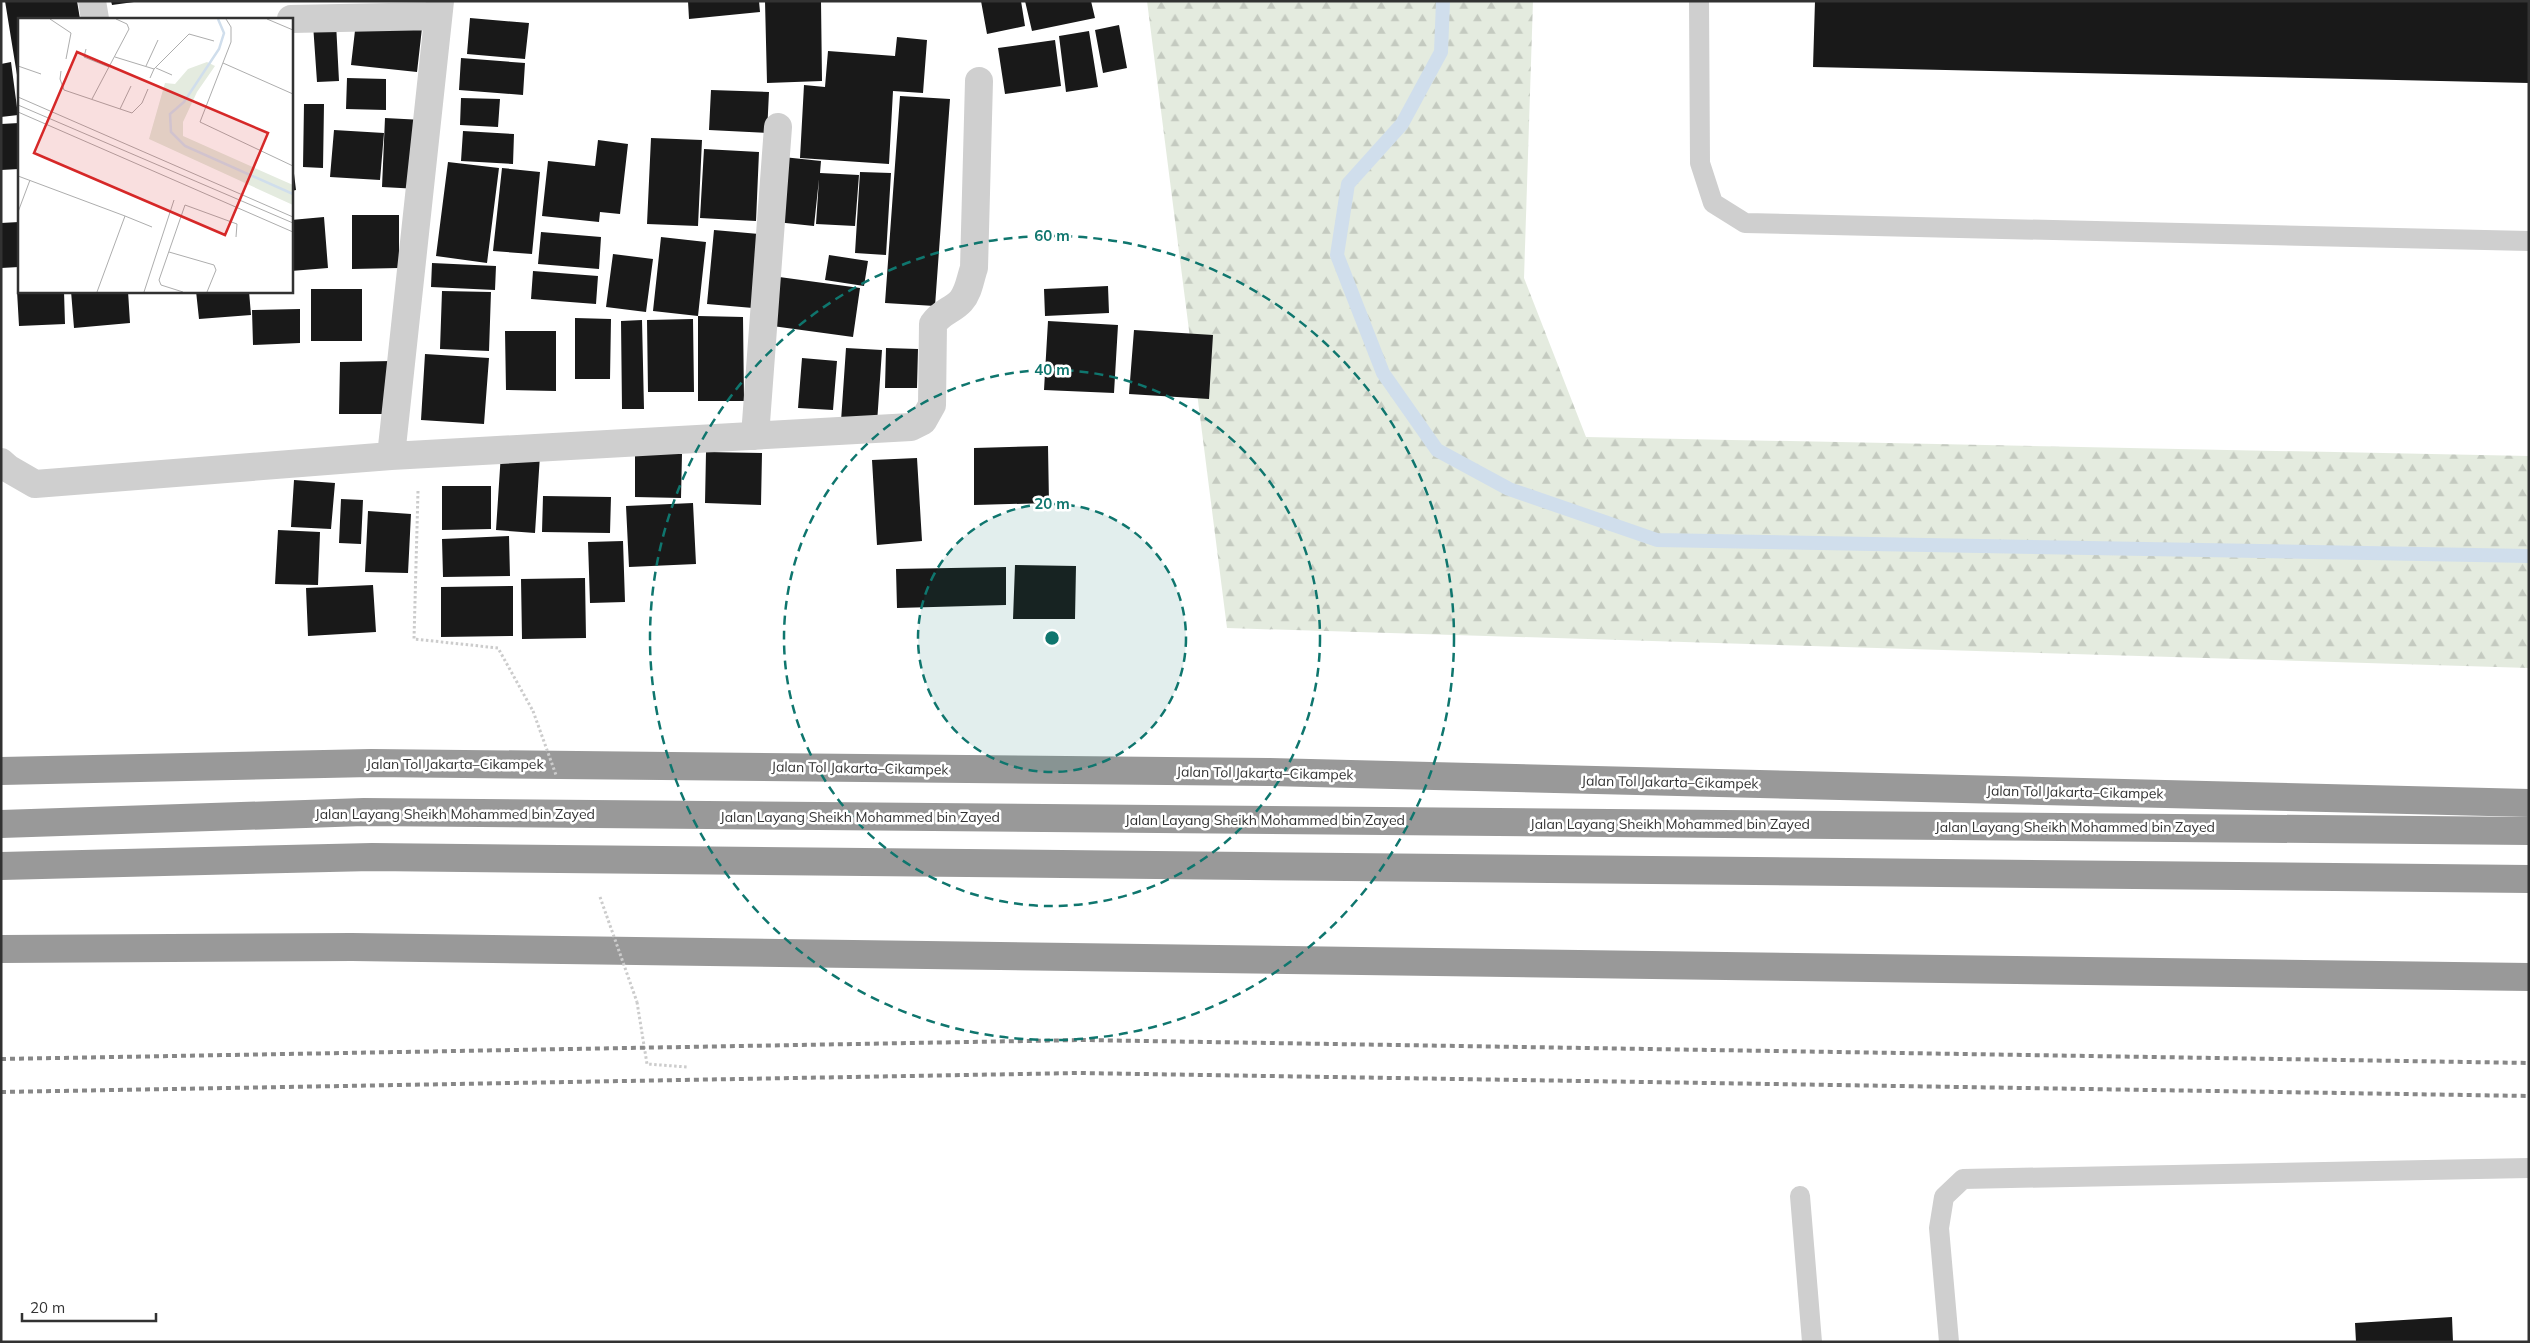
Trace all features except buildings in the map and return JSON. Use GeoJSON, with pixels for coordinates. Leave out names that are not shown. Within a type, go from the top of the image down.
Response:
{"type":"FeatureCollection","features":[{"type":"Feature","properties":{"kind":"highway","name":"Jalan Tol Jakarta–Cikampek"},"geometry":{"type":"LineString","coordinates":[[1,771],[371,763],[1268,772],[2529,803]]}},
{"type":"Feature","properties":{"kind":"highway","name":"Jalan Layang Sheikh Mohammed bin Zayed"},"geometry":{"type":"LineString","coordinates":[[1,824],[364,812],[2529,831]]}},
{"type":"Feature","properties":{"kind":"highway"},"geometry":{"type":"LineString","coordinates":[[1,866],[372,857],[2529,879]]}},
{"type":"Feature","properties":{"kind":"highway"},"geometry":{"type":"LineString","coordinates":[[1,950],[352,947],[2529,977]]}},
{"type":"Feature","properties":{"kind":"street"},"geometry":{"type":"LineString","coordinates":[[92,1],[95,18]]}},
{"type":"Feature","properties":{"kind":"street"},"geometry":{"type":"LineString","coordinates":[[292,19],[439,8],[391,456]]}},
{"type":"Feature","properties":{"kind":"street"},"geometry":{"type":"LineString","coordinates":[[1,462],[9,469],[35,484],[391,456],[911,427],[923,421],[932,405],[933,324],[941,313],[960,303],[966,293],[974,268],[979,81]]}},
{"type":"Feature","properties":{"kind":"street"},"geometry":{"type":"LineString","coordinates":[[755,436],[778,127]]}},
{"type":"Feature","properties":{"kind":"lane"},"geometry":{"type":"LineString","coordinates":[[1698,1],[1700,163],[1714,203],[1745,223],[2529,241]]}},
{"type":"Feature","properties":{"kind":"lane"},"geometry":{"type":"LineString","coordinates":[[1949,1342],[1939,1228],[1944,1197],[1963,1179],[2529,1168]]}},
{"type":"Feature","properties":{"kind":"lane"},"geometry":{"type":"LineString","coordinates":[[1800,1196],[1812,1342]]}},
{"type":"Feature","properties":{"kind":"path"},"geometry":{"type":"LineString","coordinates":[[419,455],[414,639],[498,648],[533,712]]}},
{"type":"Feature","properties":{"kind":"path"},"geometry":{"type":"LineString","coordinates":[[637,1002],[647,1064],[687,1067]]}},
{"type":"Feature","properties":{"kind":"green space"},"geometry":{"type":"Polygon","coordinates":[[[1147,1],[1533,1],[1524,278],[1586,437],[2529,456],[2529,668],[1227,628],[1147,1]]]}},
{"type":"Feature","properties":{"kind":"waterway"},"geometry":{"type":"LineString","coordinates":[[1443,1],[1441,52],[1402,124],[1348,184],[1337,255],[1383,373],[1437,450],[1509,489],[1657,540],[2529,556]]}},
{"type":"Feature","properties":{"kind":"railway"},"geometry":{"type":"LineString","coordinates":[[1,1059],[1082,1040],[2529,1063]]}},
{"type":"Feature","properties":{"kind":"railway"},"geometry":{"type":"LineString","coordinates":[[1,1092],[1078,1073],[2529,1096]]}}]}
